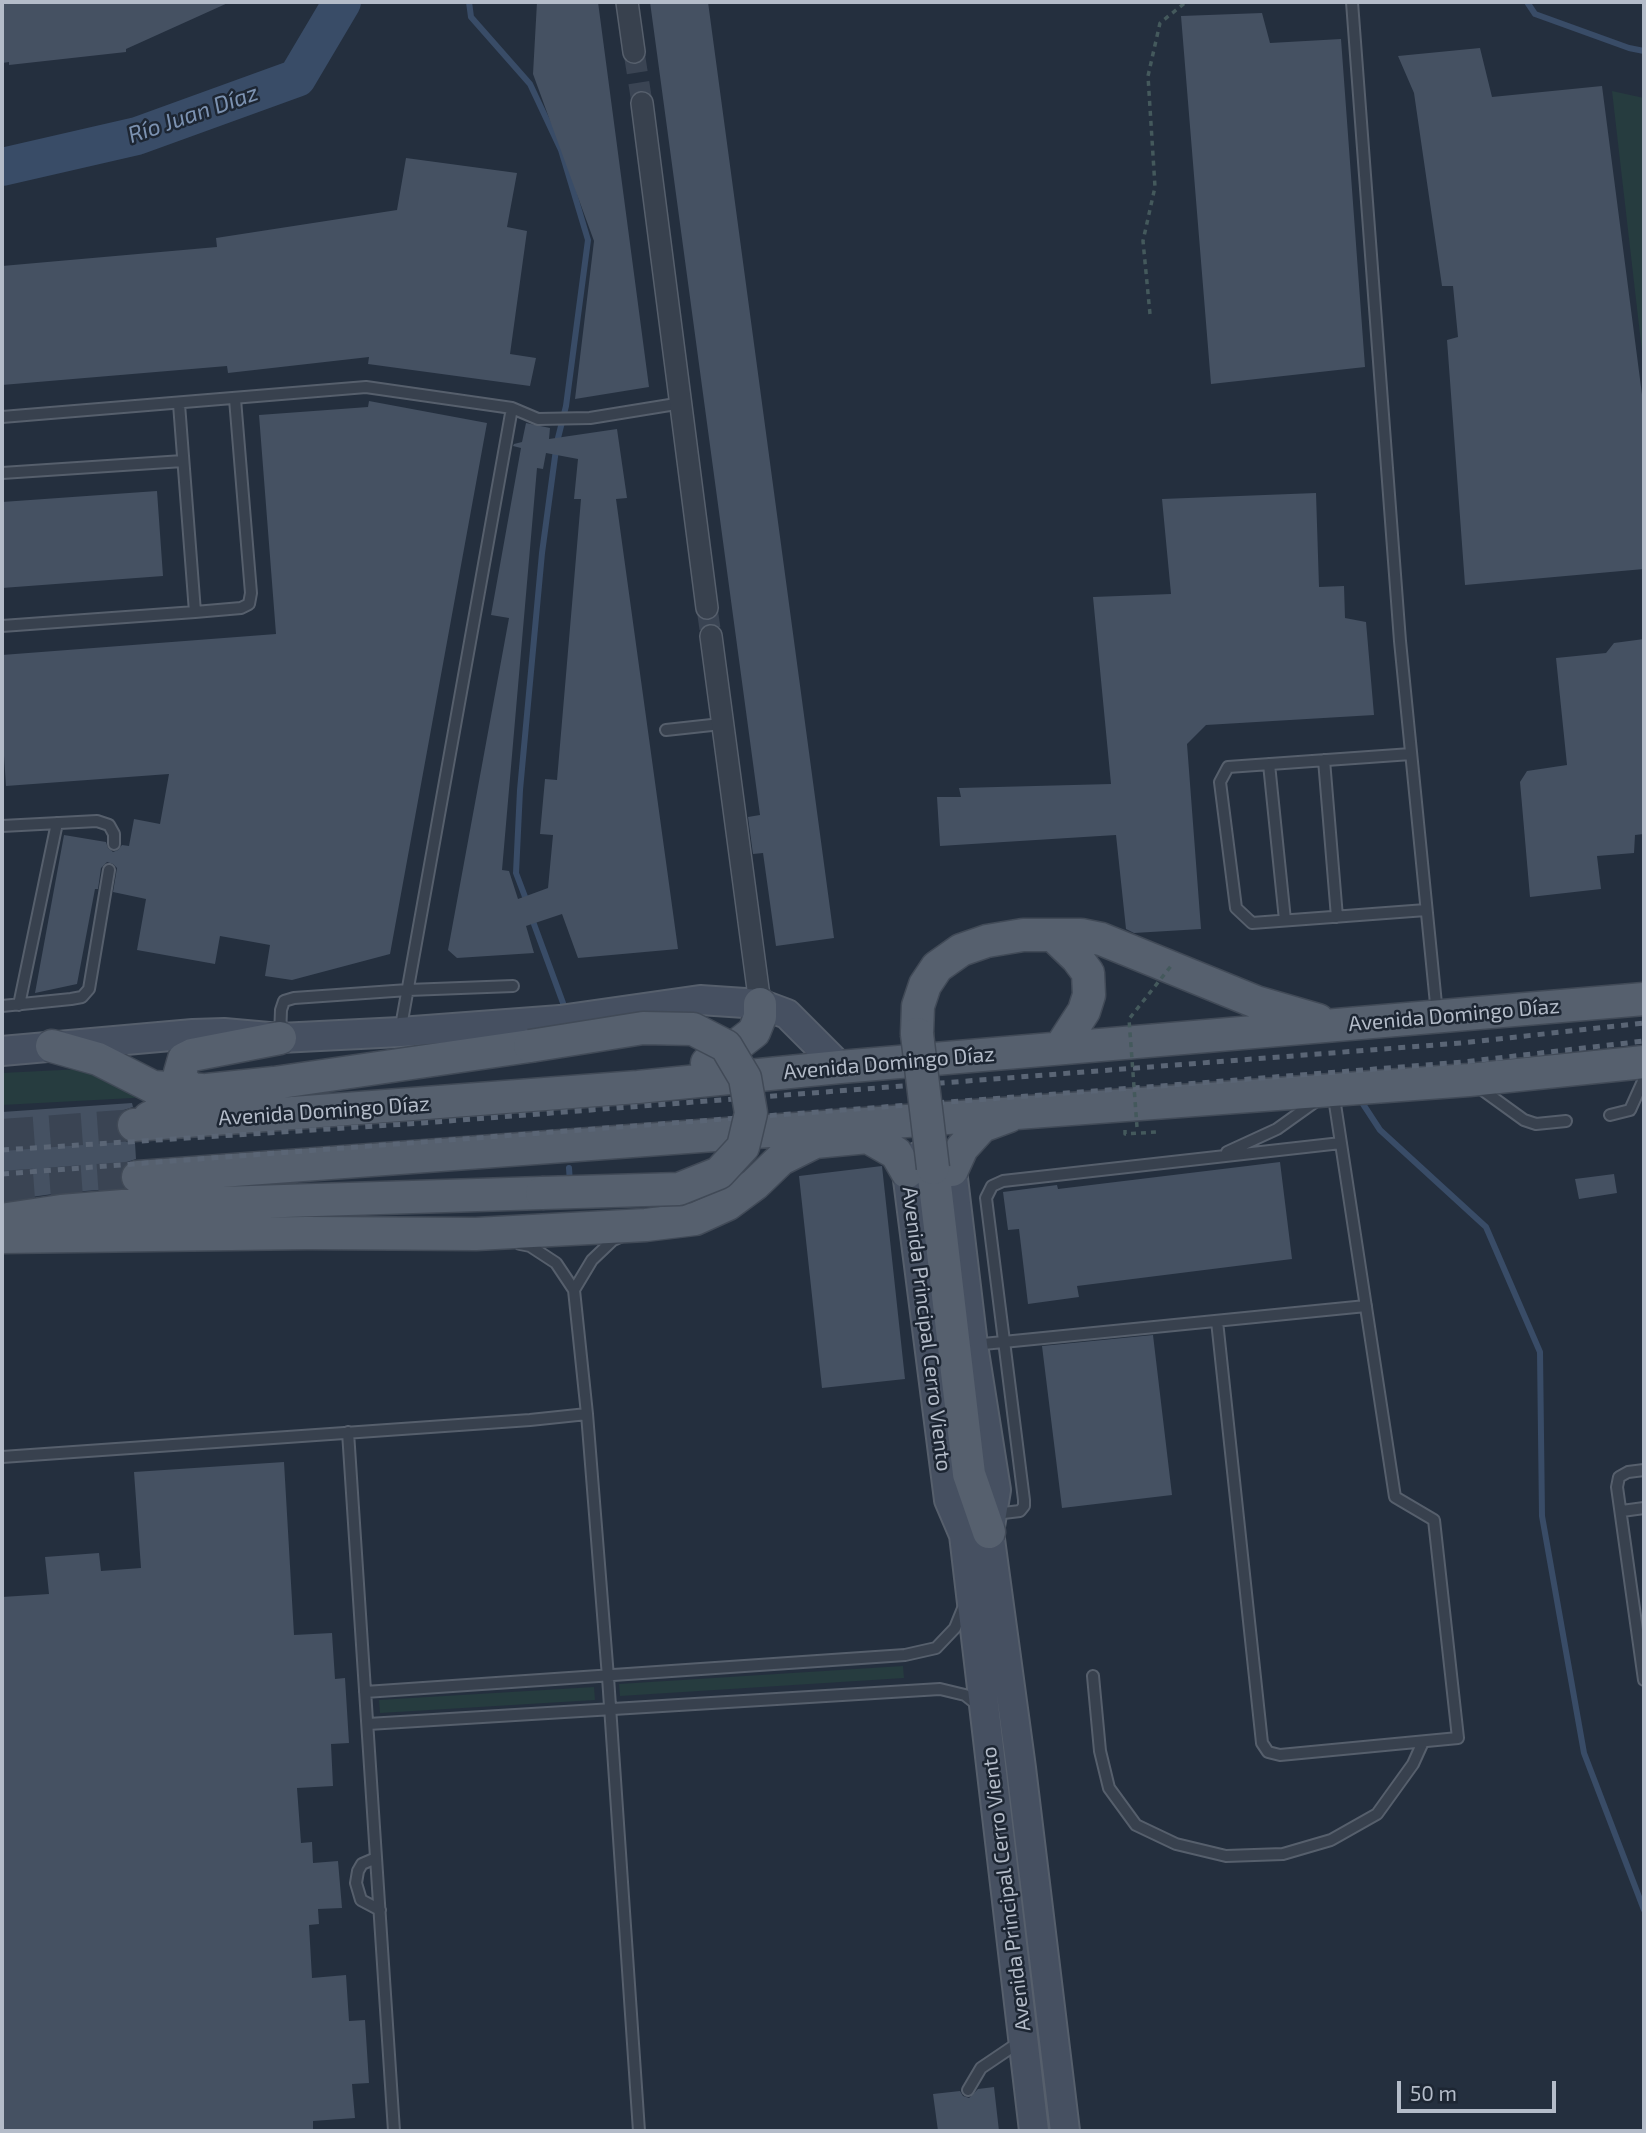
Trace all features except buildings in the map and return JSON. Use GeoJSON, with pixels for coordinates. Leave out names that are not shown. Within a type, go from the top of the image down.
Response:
{"type":"FeatureCollection","features":[{"type":"Feature","properties":{"kind":"main road"},"geometry":{"type":"LineString","coordinates":[[982,1527],[970,1474],[931,1170],[917,1034],[918,1006],[925,985],[937,967],[961,950],[987,941],[1023,935],[1082,935],[1101,939],[1256,1002],[1336,1025]]}},
{"type":"Feature","properties":{"kind":"main road"},"geometry":{"type":"LineString","coordinates":[[1054,936],[1088,973],[1089,995],[1084,1011],[1060,1048]]}},
{"type":"Feature","properties":{"kind":"main road","name":"Avenida Domingo Díaz"},"geometry":{"type":"LineString","coordinates":[[211,1089],[134,1125],[638,1087],[839,1067],[1644,999]]}},
{"type":"Feature","properties":{"kind":"main road"},"geometry":{"type":"LineString","coordinates":[[638,1087],[719,1059],[754,1032],[760,1017],[760,1004]]}},
{"type":"Feature","properties":{"kind":"main road"},"geometry":{"type":"LineString","coordinates":[[2,1220],[61,1211],[123,1206],[679,1189],[719,1174],[743,1147],[751,1113],[745,1078],[726,1046],[693,1029],[643,1028],[211,1089],[182,1080],[180,1073],[184,1059],[192,1055],[280,1038]]}},
{"type":"Feature","properties":{"kind":"main road"},"geometry":{"type":"LineString","coordinates":[[52,1046],[98,1059],[153,1087],[211,1089],[355,1108]]}},
{"type":"Feature","properties":{"kind":"main road"},"geometry":{"type":"LineString","coordinates":[[138,1177],[1469,1080],[1644,1062]]}},
{"type":"Feature","properties":{"kind":"main road"},"geometry":{"type":"LineString","coordinates":[[2,1237],[476,1234],[646,1225],[695,1219],[728,1204],[755,1184],[780,1159],[815,1142],[982,1126],[1024,1111]]}},
{"type":"Feature","properties":{"kind":"main road"},"geometry":{"type":"LineString","coordinates":[[931,1170],[962,1148],[982,1126]]}},
{"type":"Feature","properties":{"kind":"main road"},"geometry":{"type":"LineString","coordinates":[[868,1137],[931,1170]]}},
{"type":"Feature","properties":{"kind":"street"},"geometry":{"type":"LineString","coordinates":[[627,2],[634,52]]}},
{"type":"Feature","properties":{"kind":"street"},"geometry":{"type":"LineString","coordinates":[[642,103],[707,608]]}},
{"type":"Feature","properties":{"kind":"street"},"geometry":{"type":"LineString","coordinates":[[711,636],[760,1004]]}},
{"type":"Feature","properties":{"kind":"street"},"geometry":{"type":"LineString","coordinates":[[2,1051],[193,1034],[224,1033],[280,1038],[400,1032],[560,1020],[700,1000],[760,1004],[787,1014],[839,1067]]}},
{"type":"Feature","properties":{"kind":"street","name":"Avenida Principal Cerro Viento"},"geometry":{"type":"LineString","coordinates":[[931,1170],[973,1345],[996,1490],[982,1527],[970,1594],[1034,2131]]}},
{"type":"Feature","properties":{"kind":"street","name":"Avenida Principal Cerro Viento"},"geometry":{"type":"LineString","coordinates":[[931,1170],[949,1500],[982,1527],[1021,1768],[1065,2131]]}},
{"type":"Feature","properties":{"kind":"lane"},"geometry":{"type":"LineString","coordinates":[[1352,2],[1400,641],[1437,1016]]}},
{"type":"Feature","properties":{"kind":"lane"},"geometry":{"type":"LineString","coordinates":[[2,417],[366,387],[512,408],[538,419],[590,418],[682,403]]}},
{"type":"Feature","properties":{"kind":"lane"},"geometry":{"type":"LineString","coordinates":[[2,626],[241,608],[249,604],[251,593],[235,399]]}},
{"type":"Feature","properties":{"kind":"lane"},"geometry":{"type":"LineString","coordinates":[[178,404],[195,612]]}},
{"type":"Feature","properties":{"kind":"lane"},"geometry":{"type":"LineString","coordinates":[[400,1032],[512,408]]}},
{"type":"Feature","properties":{"kind":"lane"},"geometry":{"type":"LineString","coordinates":[[2,473],[183,461]]}},
{"type":"Feature","properties":{"kind":"lane"},"geometry":{"type":"LineString","coordinates":[[666,730],[721,724]]}},
{"type":"Feature","properties":{"kind":"lane"},"geometry":{"type":"LineString","coordinates":[[1411,754],[1227,767],[1220,782],[1236,908],[1252,923],[1426,910]]}},
{"type":"Feature","properties":{"kind":"lane"},"geometry":{"type":"LineString","coordinates":[[1324,760],[1337,917]]}},
{"type":"Feature","properties":{"kind":"lane"},"geometry":{"type":"LineString","coordinates":[[1269,764],[1285,920]]}},
{"type":"Feature","properties":{"kind":"lane"},"geometry":{"type":"LineString","coordinates":[[2,826],[97,821],[109,825],[114,834],[114,844]]}},
{"type":"Feature","properties":{"kind":"lane"},"geometry":{"type":"LineString","coordinates":[[19,1005],[57,823]]}},
{"type":"Feature","properties":{"kind":"lane"},"geometry":{"type":"LineString","coordinates":[[2,1006],[82,997],[89,989],[110,870]]}},
{"type":"Feature","properties":{"kind":"lane"},"geometry":{"type":"LineString","coordinates":[[280,1038],[284,1001],[294,998],[513,986]]}},
{"type":"Feature","properties":{"kind":"lane"},"geometry":{"type":"LineString","coordinates":[[1610,1115],[1624,1114],[1630,1110],[1644,1079]]}},
{"type":"Feature","properties":{"kind":"lane"},"geometry":{"type":"LineString","coordinates":[[1469,1080],[1524,1120],[1536,1124],[1566,1121]]}},
{"type":"Feature","properties":{"kind":"lane"},"geometry":{"type":"LineString","coordinates":[[1217,1321],[1262,1743],[1268,1752],[1280,1755],[1458,1738],[1434,1520],[1395,1497],[1332,1088]]}},
{"type":"Feature","properties":{"kind":"lane"},"geometry":{"type":"LineString","coordinates":[[1214,1157],[1277,1129],[1332,1088]]}},
{"type":"Feature","properties":{"kind":"lane"},"geometry":{"type":"LineString","coordinates":[[982,1527],[1020,1511],[1024,1506],[986,1198],[992,1186],[1003,1181],[1341,1143]]}},
{"type":"Feature","properties":{"kind":"lane"},"geometry":{"type":"LineString","coordinates":[[574,1290],[592,1260],[613,1240],[646,1225]]}},
{"type":"Feature","properties":{"kind":"lane"},"geometry":{"type":"LineString","coordinates":[[476,1234],[530,1247],[556,1263],[574,1290],[608,1677],[639,2131]]}},
{"type":"Feature","properties":{"kind":"lane"},"geometry":{"type":"LineString","coordinates":[[973,1345],[1366,1306]]}},
{"type":"Feature","properties":{"kind":"lane"},"geometry":{"type":"LineString","coordinates":[[2,1457],[587,1414]]}},
{"type":"Feature","properties":{"kind":"lane"},"geometry":{"type":"LineString","coordinates":[[348,1432],[394,2131]]}},
{"type":"Feature","properties":{"kind":"lane"},"geometry":{"type":"LineString","coordinates":[[1644,1471],[1628,1472],[1619,1477],[1617,1487],[1644,1680]]}},
{"type":"Feature","properties":{"kind":"lane"},"geometry":{"type":"LineString","coordinates":[[1622,1511],[1644,1508]]}},
{"type":"Feature","properties":{"kind":"lane"},"geometry":{"type":"LineString","coordinates":[[365,1692],[905,1655],[936,1648],[955,1628],[970,1594]]}},
{"type":"Feature","properties":{"kind":"lane"},"geometry":{"type":"LineString","coordinates":[[1093,1676],[1100,1751],[1109,1788],[1136,1825],[1176,1844],[1226,1856],[1283,1854],[1331,1840],[1377,1814],[1413,1764],[1423,1742]]}},
{"type":"Feature","properties":{"kind":"lane"},"geometry":{"type":"LineString","coordinates":[[368,1724],[940,1689],[965,1695],[985,1711]]}},
{"type":"Feature","properties":{"kind":"lane"},"geometry":{"type":"LineString","coordinates":[[376,1858],[362,1864],[356,1883],[361,1900],[380,1910]]}},
{"type":"Feature","properties":{"kind":"lane"},"geometry":{"type":"LineString","coordinates":[[968,2090],[981,2068],[1024,2040]]}},
{"type":"Feature","properties":{"kind":"path"},"geometry":{"type":"LineString","coordinates":[[1150,314],[1143,241],[1155,187],[1148,76],[1160,23],[1186,2]]}},
{"type":"Feature","properties":{"kind":"path"},"geometry":{"type":"LineString","coordinates":[[1136,1127],[1129,1019],[1171,966]]}},
{"type":"Feature","properties":{"kind":"green space"},"geometry":{"type":"Polygon","coordinates":[[[1612,91],[1644,98],[1644,369],[1612,91]]]}},
{"type":"Feature","properties":{"kind":"green space"},"geometry":{"type":"Polygon","coordinates":[[[81,1069],[151,1097],[2,1105],[2,1073],[81,1069]]]}},
{"type":"Feature","properties":{"kind":"green space"},"geometry":{"type":"Polygon","coordinates":[[[903,1666],[904,1678],[620,1696],[619,1684],[903,1666]]]}},
{"type":"Feature","properties":{"kind":"green space"},"geometry":{"type":"Polygon","coordinates":[[[594,1687],[595,1700],[380,1713],[379,1700],[594,1687]]]}},
{"type":"Feature","properties":{"kind":"waterway","name":"Río Juan Díaz"},"geometry":{"type":"LineString","coordinates":[[2,167],[137,136],[297,78],[342,2]]}},
{"type":"Feature","properties":{"kind":"waterway"},"geometry":{"type":"LineString","coordinates":[[469,2],[471,17],[530,84],[561,150],[588,240],[566,406],[557,442],[542,553],[520,790],[516,873],[527,902]]}},
{"type":"Feature","properties":{"kind":"waterway"},"geometry":{"type":"LineString","coordinates":[[1527,2],[1535,14],[1644,51]]}},
{"type":"Feature","properties":{"kind":"waterway"},"geometry":{"type":"LineString","coordinates":[[531,916],[563,1003]]}},
{"type":"Feature","properties":{"kind":"waterway"},"geometry":{"type":"LineString","coordinates":[[1363,1104],[1380,1130],[1486,1227],[1540,1352],[1542,1516],[1584,1753],[1644,1910]]}},
{"type":"Feature","properties":{"kind":"waterway"},"geometry":{"type":"LineString","coordinates":[[569,1168],[570,1183]]}},
{"type":"Feature","properties":{"kind":"tunnel"},"geometry":{"type":"LineString","coordinates":[[634,52],[642,103]]}},
{"type":"Feature","properties":{"kind":"tunnel"},"geometry":{"type":"LineString","coordinates":[[707,608],[711,636]]}},
{"type":"Feature","properties":{"kind":"tunnel"},"geometry":{"type":"LineString","coordinates":[[2,1135],[134,1125]]}},
{"type":"Feature","properties":{"kind":"tunnel"},"geometry":{"type":"LineString","coordinates":[[2,1187],[138,1177]]}},
{"type":"Feature","properties":{"kind":"railway"},"geometry":{"type":"LineString","coordinates":[[2,1150],[422,1123],[1461,1043],[1644,1023]]}},
{"type":"Feature","properties":{"kind":"railway"},"geometry":{"type":"LineString","coordinates":[[2,1174],[1463,1062],[1644,1041]]}}]}
